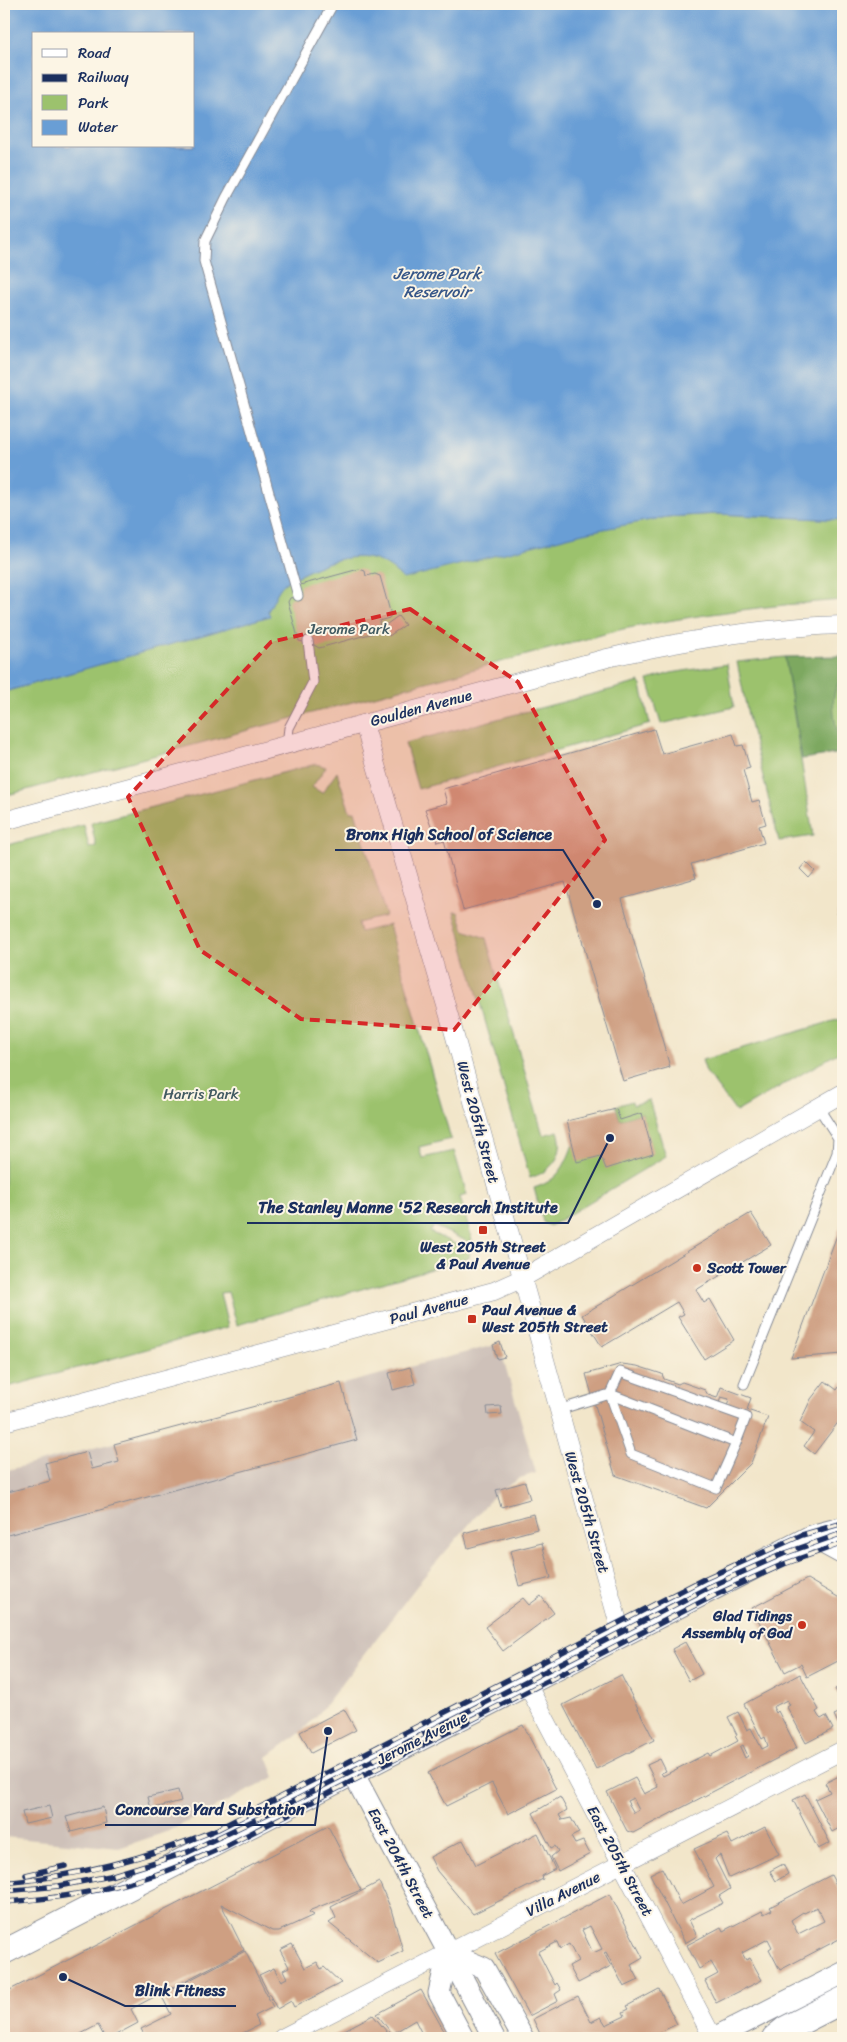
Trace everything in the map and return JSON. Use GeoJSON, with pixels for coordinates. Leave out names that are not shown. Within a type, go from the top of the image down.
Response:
{"type":"FeatureCollection","features":[{"type":"Feature","properties":{"kind":"main road","name":"Jerome Avenue"},"geometry":{"type":"LineString","coordinates":[[4,1952],[812,1537],[843,1529]]}},
{"type":"Feature","properties":{"kind":"main road"},"geometry":{"type":"LineString","coordinates":[[789,2035],[824,1995],[843,1982]]}},
{"type":"Feature","properties":{"kind":"main road"},"geometry":{"type":"LineString","coordinates":[[789,2035],[843,2000]]}},
{"type":"Feature","properties":{"kind":"main road"},"geometry":{"type":"LineString","coordinates":[[789,2035],[843,2020]]}},
{"type":"Feature","properties":{"kind":"street","name":"Goulden Avenue"},"geometry":{"type":"LineString","coordinates":[[4,822],[287,744],[646,649],[746,632],[843,625]]}},
{"type":"Feature","properties":{"kind":"street","name":"West 205th Street"},"geometry":{"type":"LineString","coordinates":[[364,724],[452,1026],[622,1636]]}},
{"type":"Feature","properties":{"kind":"street","name":"Paul Avenue"},"geometry":{"type":"LineString","coordinates":[[4,1422],[480,1295],[521,1279],[843,1093]]}},
{"type":"Feature","properties":{"kind":"street"},"geometry":{"type":"LineString","coordinates":[[812,1537],[843,1554]]}},
{"type":"Feature","properties":{"kind":"street","name":"East 205th Street"},"geometry":{"type":"LineString","coordinates":[[527,1684],[713,2038]]}},
{"type":"Feature","properties":{"kind":"street","name":"Villa Avenue"},"geometry":{"type":"LineString","coordinates":[[282,2038],[843,1750]]}},
{"type":"Feature","properties":{"kind":"street","name":"East 204th Street"},"geometry":{"type":"LineString","coordinates":[[353,1773],[494,2038]]}},
{"type":"Feature","properties":{"kind":"street"},"geometry":{"type":"LineString","coordinates":[[463,2038],[439,1993],[448,1953],[484,1968],[523,2038]]}},
{"type":"Feature","properties":{"kind":"street"},"geometry":{"type":"LineString","coordinates":[[713,2038],[843,1972]]}},
{"type":"Feature","properties":{"kind":"lane"},"geometry":{"type":"LineString","coordinates":[[298,596],[204,261],[205,241],[226,198],[333,4]]}},
{"type":"Feature","properties":{"kind":"lane"},"geometry":{"type":"LineString","coordinates":[[287,744],[289,728],[313,682],[308,641]]}},
{"type":"Feature","properties":{"kind":"lane"},"geometry":{"type":"LineString","coordinates":[[744,1384],[837,1153],[838,1138],[818,1107]]}},
{"type":"Feature","properties":{"kind":"lane"},"geometry":{"type":"LineString","coordinates":[[620,1372],[746,1417],[716,1488],[631,1454],[610,1394],[620,1372]]}},
{"type":"Feature","properties":{"kind":"lane"},"geometry":{"type":"LineString","coordinates":[[558,1410],[610,1394],[736,1443]]}},
{"type":"Feature","properties":{"kind":"highlighted area"},"geometry":{"type":"Polygon","coordinates":[[[410,609],[518,682],[605,840],[454,1030],[301,1019],[200,950],[128,797],[271,642],[410,609]]]}},
{"type":"Feature","properties":{"kind":"shaded area"},"geometry":{"type":"Polygon","coordinates":[[[499,1344],[536,1473],[520,1478],[496,1493],[422,1579],[320,1712],[301,1732],[267,1757],[275,1777],[169,1831],[119,1848],[4,1837],[4,1471],[499,1344]]]}},
{"type":"Feature","properties":{"kind":"green space","name":"Jerome Park"},"geometry":{"type":"Polygon","coordinates":[[[717,514],[843,520],[843,600],[733,611],[623,629],[4,796],[4,692],[269,616],[268,611],[283,584],[323,564],[334,560],[357,557],[380,561],[392,566],[667,517],[717,514]]]}},
{"type":"Feature","properties":{"kind":"green space"},"geometry":{"type":"Polygon","coordinates":[[[843,656],[843,678],[837,685],[833,703],[842,753],[802,759],[785,657],[843,656]]]}},
{"type":"Feature","properties":{"kind":"green space"},"geometry":{"type":"Polygon","coordinates":[[[785,657],[813,836],[779,841],[749,720],[737,662],[785,657]]]}},
{"type":"Feature","properties":{"kind":"green space"},"geometry":{"type":"Polygon","coordinates":[[[727,664],[734,707],[661,724],[648,680],[671,673],[727,664]]]}},
{"type":"Feature","properties":{"kind":"green space"},"geometry":{"type":"Polygon","coordinates":[[[843,678],[843,761],[833,706],[837,686],[843,678]]]}},
{"type":"Feature","properties":{"kind":"green space"},"geometry":{"type":"Polygon","coordinates":[[[640,682],[650,724],[418,789],[405,743],[640,682]]]}},
{"type":"Feature","properties":{"kind":"green space","name":"Harris Park"},"geometry":{"type":"Polygon","coordinates":[[[316,764],[326,767],[312,787],[322,793],[337,772],[350,812],[355,811],[386,916],[358,923],[360,932],[389,925],[451,1139],[419,1147],[422,1158],[454,1151],[467,1195],[460,1197],[473,1244],[434,1226],[430,1232],[470,1251],[469,1258],[237,1325],[228,1292],[220,1293],[228,1327],[4,1388],[4,846],[84,825],[89,848],[96,846],[91,823],[316,764]]]}},
{"type":"Feature","properties":{"kind":"green space"},"geometry":{"type":"Polygon","coordinates":[[[454,912],[458,912],[464,930],[486,938],[543,1135],[558,1131],[560,1147],[555,1161],[545,1171],[530,1178],[454,912]]]}},
{"type":"Feature","properties":{"kind":"green space"},"geometry":{"type":"Polygon","coordinates":[[[843,1018],[843,1050],[736,1112],[706,1072],[702,1060],[843,1018]]]}},
{"type":"Feature","properties":{"kind":"green space"},"geometry":{"type":"Polygon","coordinates":[[[649,1100],[666,1156],[550,1226],[543,1222],[534,1188],[549,1181],[559,1172],[567,1160],[573,1144],[601,1156],[652,1154],[642,1113],[620,1120],[616,1106],[632,1101],[633,1105],[649,1100]]]}},
{"type":"Feature","properties":{"kind":"water","name":"Jerome Park Reservoir"},"geometry":{"type":"Polygon","coordinates":[[[4,4],[843,4],[843,520],[717,514],[667,517],[583,533],[403,579],[381,562],[369,558],[343,559],[317,567],[286,582],[279,590],[268,611],[270,616],[4,692],[4,4]]]}},
{"type":"Feature","properties":{"kind":"building"},"geometry":{"type":"Polygon","coordinates":[[[359,569],[365,571],[366,576],[375,574],[380,576],[391,615],[389,618],[379,621],[380,627],[377,632],[319,648],[314,645],[312,640],[299,641],[288,602],[290,598],[298,596],[300,585],[359,569]]]}},
{"type":"Feature","properties":{"kind":"building"},"geometry":{"type":"Polygon","coordinates":[[[398,616],[405,625],[389,636],[383,627],[398,616]]]}},
{"type":"Feature","properties":{"kind":"building"},"geometry":{"type":"Polygon","coordinates":[[[654,729],[662,754],[733,734],[737,746],[743,745],[750,768],[743,770],[752,802],[759,800],[766,824],[759,826],[764,843],[691,864],[696,878],[622,899],[670,1067],[623,1081],[565,882],[463,910],[444,840],[437,842],[425,809],[447,803],[443,789],[654,729]]]}},
{"type":"Feature","properties":{"kind":"building"},"geometry":{"type":"Polygon","coordinates":[[[806,862],[815,871],[809,878],[800,869],[806,862]]]}},
{"type":"Feature","properties":{"kind":"building"},"geometry":{"type":"Polygon","coordinates":[[[843,912],[843,944],[842,944],[837,913],[843,912]]]}},
{"type":"Feature","properties":{"kind":"building"},"geometry":{"type":"Polygon","coordinates":[[[616,1109],[620,1120],[642,1113],[653,1154],[606,1169],[601,1156],[577,1162],[567,1121],[616,1109]]]}},
{"type":"Feature","properties":{"kind":"building","name":"Scott Tower"},"geometry":{"type":"Polygon","coordinates":[[[751,1213],[771,1245],[696,1290],[704,1303],[710,1299],[734,1340],[704,1359],[678,1317],[684,1314],[677,1302],[602,1347],[582,1315],[751,1213]]]}},
{"type":"Feature","properties":{"kind":"building"},"geometry":{"type":"Polygon","coordinates":[[[843,1219],[843,1354],[791,1358],[843,1219]]]}},
{"type":"Feature","properties":{"kind":"building"},"geometry":{"type":"Polygon","coordinates":[[[500,1342],[505,1357],[497,1359],[493,1345],[500,1342]]]}},
{"type":"Feature","properties":{"kind":"building"},"geometry":{"type":"Polygon","coordinates":[[[622,1364],[637,1366],[662,1374],[664,1379],[678,1384],[682,1382],[705,1390],[708,1395],[717,1398],[721,1387],[751,1398],[747,1410],[768,1417],[751,1463],[706,1508],[615,1475],[586,1374],[622,1364]],[[721,1397],[719,1403],[727,1406],[729,1399],[721,1397]]]}},
{"type":"Feature","properties":{"kind":"building"},"geometry":{"type":"Polygon","coordinates":[[[410,1367],[415,1384],[393,1390],[389,1373],[410,1367]]]}},
{"type":"Feature","properties":{"kind":"building"},"geometry":{"type":"Polygon","coordinates":[[[825,1381],[837,1390],[843,1381],[843,1416],[814,1454],[804,1446],[814,1432],[800,1422],[811,1399],[825,1381]]]}},
{"type":"Feature","properties":{"kind":"building"},"geometry":{"type":"Polygon","coordinates":[[[341,1383],[357,1440],[4,1536],[4,1493],[50,1481],[45,1463],[87,1452],[92,1469],[119,1462],[114,1444],[341,1383]]]}},
{"type":"Feature","properties":{"kind":"building"},"geometry":{"type":"Polygon","coordinates":[[[501,1406],[502,1414],[488,1415],[487,1407],[501,1406]]]}},
{"type":"Feature","properties":{"kind":"building"},"geometry":{"type":"Polygon","coordinates":[[[525,1482],[530,1499],[501,1507],[496,1490],[525,1482]]]}},
{"type":"Feature","properties":{"kind":"building"},"geometry":{"type":"Polygon","coordinates":[[[533,1514],[537,1529],[468,1548],[464,1533],[533,1514]]]}},
{"type":"Feature","properties":{"kind":"building"},"geometry":{"type":"Polygon","coordinates":[[[542,1543],[551,1578],[519,1586],[510,1551],[542,1543]]]}},
{"type":"Feature","properties":{"kind":"building","name":"Glad Tidings Assembly of God"},"geometry":{"type":"Polygon","coordinates":[[[807,1579],[843,1600],[843,1666],[840,1660],[807,1677],[801,1664],[785,1672],[752,1608],[807,1579]]]}},
{"type":"Feature","properties":{"kind":"building"},"geometry":{"type":"Polygon","coordinates":[[[541,1596],[554,1613],[503,1651],[485,1627],[523,1598],[529,1605],[541,1596]]]}},
{"type":"Feature","properties":{"kind":"building"},"geometry":{"type":"Polygon","coordinates":[[[685,1642],[702,1674],[689,1681],[672,1649],[685,1642]]]}},
{"type":"Feature","properties":{"kind":"building"},"geometry":{"type":"Polygon","coordinates":[[[800,1674],[819,1710],[816,1712],[819,1717],[821,1719],[826,1716],[833,1729],[806,1743],[787,1707],[790,1705],[787,1700],[773,1707],[776,1713],[778,1711],[797,1748],[633,1833],[627,1831],[607,1792],[635,1778],[644,1794],[658,1787],[647,1765],[660,1759],[666,1771],[661,1773],[663,1776],[708,1753],[710,1756],[738,1741],[728,1717],[738,1712],[747,1730],[751,1728],[762,1749],[768,1746],[765,1737],[762,1739],[744,1704],[800,1674]],[[743,1745],[740,1747],[745,1758],[748,1756],[743,1745]],[[633,1798],[627,1801],[634,1813],[639,1810],[633,1798]]]}},
{"type":"Feature","properties":{"kind":"building"},"geometry":{"type":"Polygon","coordinates":[[[621,1675],[654,1740],[596,1769],[563,1705],[621,1675]]]}},
{"type":"Feature","properties":{"kind":"building"},"geometry":{"type":"Polygon","coordinates":[[[843,1685],[843,1704],[835,1689],[843,1685]]]}},
{"type":"Feature","properties":{"kind":"building"},"geometry":{"type":"Polygon","coordinates":[[[344,1709],[356,1730],[311,1753],[300,1732],[344,1709]]]}},
{"type":"Feature","properties":{"kind":"building"},"geometry":{"type":"Polygon","coordinates":[[[843,1711],[843,1726],[840,1727],[834,1715],[843,1711]]]}},
{"type":"Feature","properties":{"kind":"building"},"geometry":{"type":"Polygon","coordinates":[[[523,1725],[556,1789],[508,1814],[492,1783],[446,1806],[428,1773],[523,1725]]]}},
{"type":"Feature","properties":{"kind":"building"},"geometry":{"type":"Polygon","coordinates":[[[841,1775],[843,1779],[843,1826],[832,1832],[815,1799],[830,1792],[825,1783],[841,1775]]]}},
{"type":"Feature","properties":{"kind":"building"},"geometry":{"type":"Polygon","coordinates":[[[178,1790],[181,1801],[151,1809],[148,1797],[178,1790]]]}},
{"type":"Feature","properties":{"kind":"building"},"geometry":{"type":"Polygon","coordinates":[[[805,1794],[830,1843],[818,1849],[793,1800],[805,1794]]]}},
{"type":"Feature","properties":{"kind":"building"},"geometry":{"type":"Polygon","coordinates":[[[560,1797],[567,1810],[559,1815],[562,1820],[571,1818],[579,1833],[571,1837],[575,1844],[583,1841],[590,1854],[558,1871],[551,1857],[558,1851],[555,1846],[551,1848],[533,1813],[560,1797]]]}},
{"type":"Feature","properties":{"kind":"building"},"geometry":{"type":"Polygon","coordinates":[[[49,1806],[52,1818],[25,1824],[22,1812],[49,1806]]]}},
{"type":"Feature","properties":{"kind":"building"},"geometry":{"type":"Polygon","coordinates":[[[103,1807],[106,1823],[71,1832],[66,1817],[103,1807]]]}},
{"type":"Feature","properties":{"kind":"building"},"geometry":{"type":"Polygon","coordinates":[[[328,1826],[361,1890],[311,1910],[309,1912],[314,1915],[279,1931],[272,1931],[221,1904],[244,1950],[131,2009],[138,2023],[110,2038],[105,2038],[98,2025],[73,2038],[4,2038],[4,1993],[328,1826]]]}},
{"type":"Feature","properties":{"kind":"building"},"geometry":{"type":"Polygon","coordinates":[[[765,1827],[779,1854],[729,1878],[720,1855],[718,1856],[715,1859],[730,1889],[719,1896],[723,1903],[689,1920],[697,1936],[685,1943],[650,1874],[662,1868],[681,1905],[714,1887],[694,1849],[727,1834],[732,1844],[765,1827]]]}},
{"type":"Feature","properties":{"kind":"building"},"geometry":{"type":"Polygon","coordinates":[[[538,1833],[555,1869],[542,1876],[543,1879],[473,1914],[437,1871],[430,1857],[463,1840],[476,1865],[538,1833]]]}},
{"type":"Feature","properties":{"kind":"building"},"geometry":{"type":"Polygon","coordinates":[[[783,1864],[788,1874],[776,1881],[770,1871],[783,1864]]]}},
{"type":"Feature","properties":{"kind":"building"},"geometry":{"type":"Polygon","coordinates":[[[831,1875],[843,1898],[843,1937],[780,1970],[769,1949],[772,1947],[768,1939],[742,1953],[746,1960],[750,1958],[762,1980],[716,2003],[705,1981],[718,1974],[711,1962],[699,1969],[687,1945],[721,1927],[723,1931],[762,1911],[764,1914],[772,1910],[770,1907],[831,1875]],[[817,1907],[803,1912],[791,1920],[798,1934],[824,1921],[817,1907]]]}},
{"type":"Feature","properties":{"kind":"building"},"geometry":{"type":"Polygon","coordinates":[[[379,1882],[391,1909],[403,1951],[378,1963],[329,1923],[336,1918],[331,1907],[379,1882]]]}},
{"type":"Feature","properties":{"kind":"building"},"geometry":{"type":"Polygon","coordinates":[[[610,1894],[643,1958],[631,1965],[639,1980],[624,1987],[606,1952],[604,1953],[611,1966],[578,1983],[569,1966],[578,1961],[569,1944],[560,1949],[557,1942],[538,1952],[555,1985],[557,1983],[561,1990],[555,1994],[558,2001],[529,2016],[495,1954],[610,1894]],[[590,1926],[582,1930],[593,1953],[602,1949],[590,1926]]]}},
{"type":"Feature","properties":{"kind":"building"},"geometry":{"type":"Polygon","coordinates":[[[292,1944],[305,1968],[317,1962],[321,1969],[324,1967],[341,1983],[294,2007],[291,2001],[277,2009],[259,1975],[274,1968],[281,1981],[287,1978],[283,1970],[289,1967],[280,1950],[292,1944]]]}},
{"type":"Feature","properties":{"kind":"building"},"geometry":{"type":"Polygon","coordinates":[[[245,1951],[273,2007],[255,2016],[259,2025],[233,2038],[146,2038],[141,2029],[171,2014],[161,1995],[245,1951]]]}},
{"type":"Feature","properties":{"kind":"building"},"geometry":{"type":"Polygon","coordinates":[[[659,1989],[677,2024],[648,2038],[542,2038],[533,2019],[578,1996],[591,2022],[601,2017],[606,2025],[625,2016],[623,2012],[629,2009],[627,2006],[659,1989]]]}},
{"type":"Feature","properties":{"kind":"building"},"geometry":{"type":"Polygon","coordinates":[[[421,1990],[448,2038],[424,2038],[415,2020],[392,2034],[377,2014],[421,1990]]]}},
{"type":"Feature","properties":{"kind":"building"},"geometry":{"type":"Polygon","coordinates":[[[373,2015],[387,2032],[389,2038],[329,2038],[373,2015]]]}},
{"type":"Feature","properties":{"kind":"railway"},"geometry":{"type":"LineString","coordinates":[[4,1883],[59,1876],[113,1864],[166,1849],[218,1829],[704,1579],[802,1535],[843,1523]]}},
{"type":"Feature","properties":{"kind":"railway"},"geometry":{"type":"LineString","coordinates":[[4,1891],[59,1886],[110,1876],[188,1852],[286,1805],[709,1587],[783,1554],[843,1533]]}},
{"type":"Feature","properties":{"kind":"railway"},"geometry":{"type":"LineString","coordinates":[[4,1902],[42,1899],[118,1886],[155,1875],[226,1846],[713,1596],[784,1564],[843,1543]]}},
{"type":"Feature","properties":{"kind":"railway"},"geometry":{"type":"LineString","coordinates":[[26,1875],[65,1866]]}},
{"type":"Feature","properties":{"kind":"place","name":"Bronx High School of Science"},"geometry":{"type":"Point","coordinates":[597,904]}},
{"type":"Feature","properties":{"kind":"place","name":"The Stanley Manne '52 Research Institute"},"geometry":{"type":"Point","coordinates":[610,1138]}},
{"type":"Feature","properties":{"kind":"place","name":"West 205th Street & Paul Avenue"},"geometry":{"type":"Point","coordinates":[483,1230]}},
{"type":"Feature","properties":{"kind":"place","name":"Scott Tower"},"geometry":{"type":"Point","coordinates":[697,1268]}},
{"type":"Feature","properties":{"kind":"place","name":"Paul Avenue & West 205th Street"},"geometry":{"type":"Point","coordinates":[472,1319]}},
{"type":"Feature","properties":{"kind":"place","name":"Glad Tidings Assembly of God"},"geometry":{"type":"Point","coordinates":[802,1625]}},
{"type":"Feature","properties":{"kind":"place","name":"Concourse Yard Substation"},"geometry":{"type":"Point","coordinates":[328,1731]}},
{"type":"Feature","properties":{"kind":"place","name":"Blink Fitness"},"geometry":{"type":"Point","coordinates":[63,1977]}}]}
